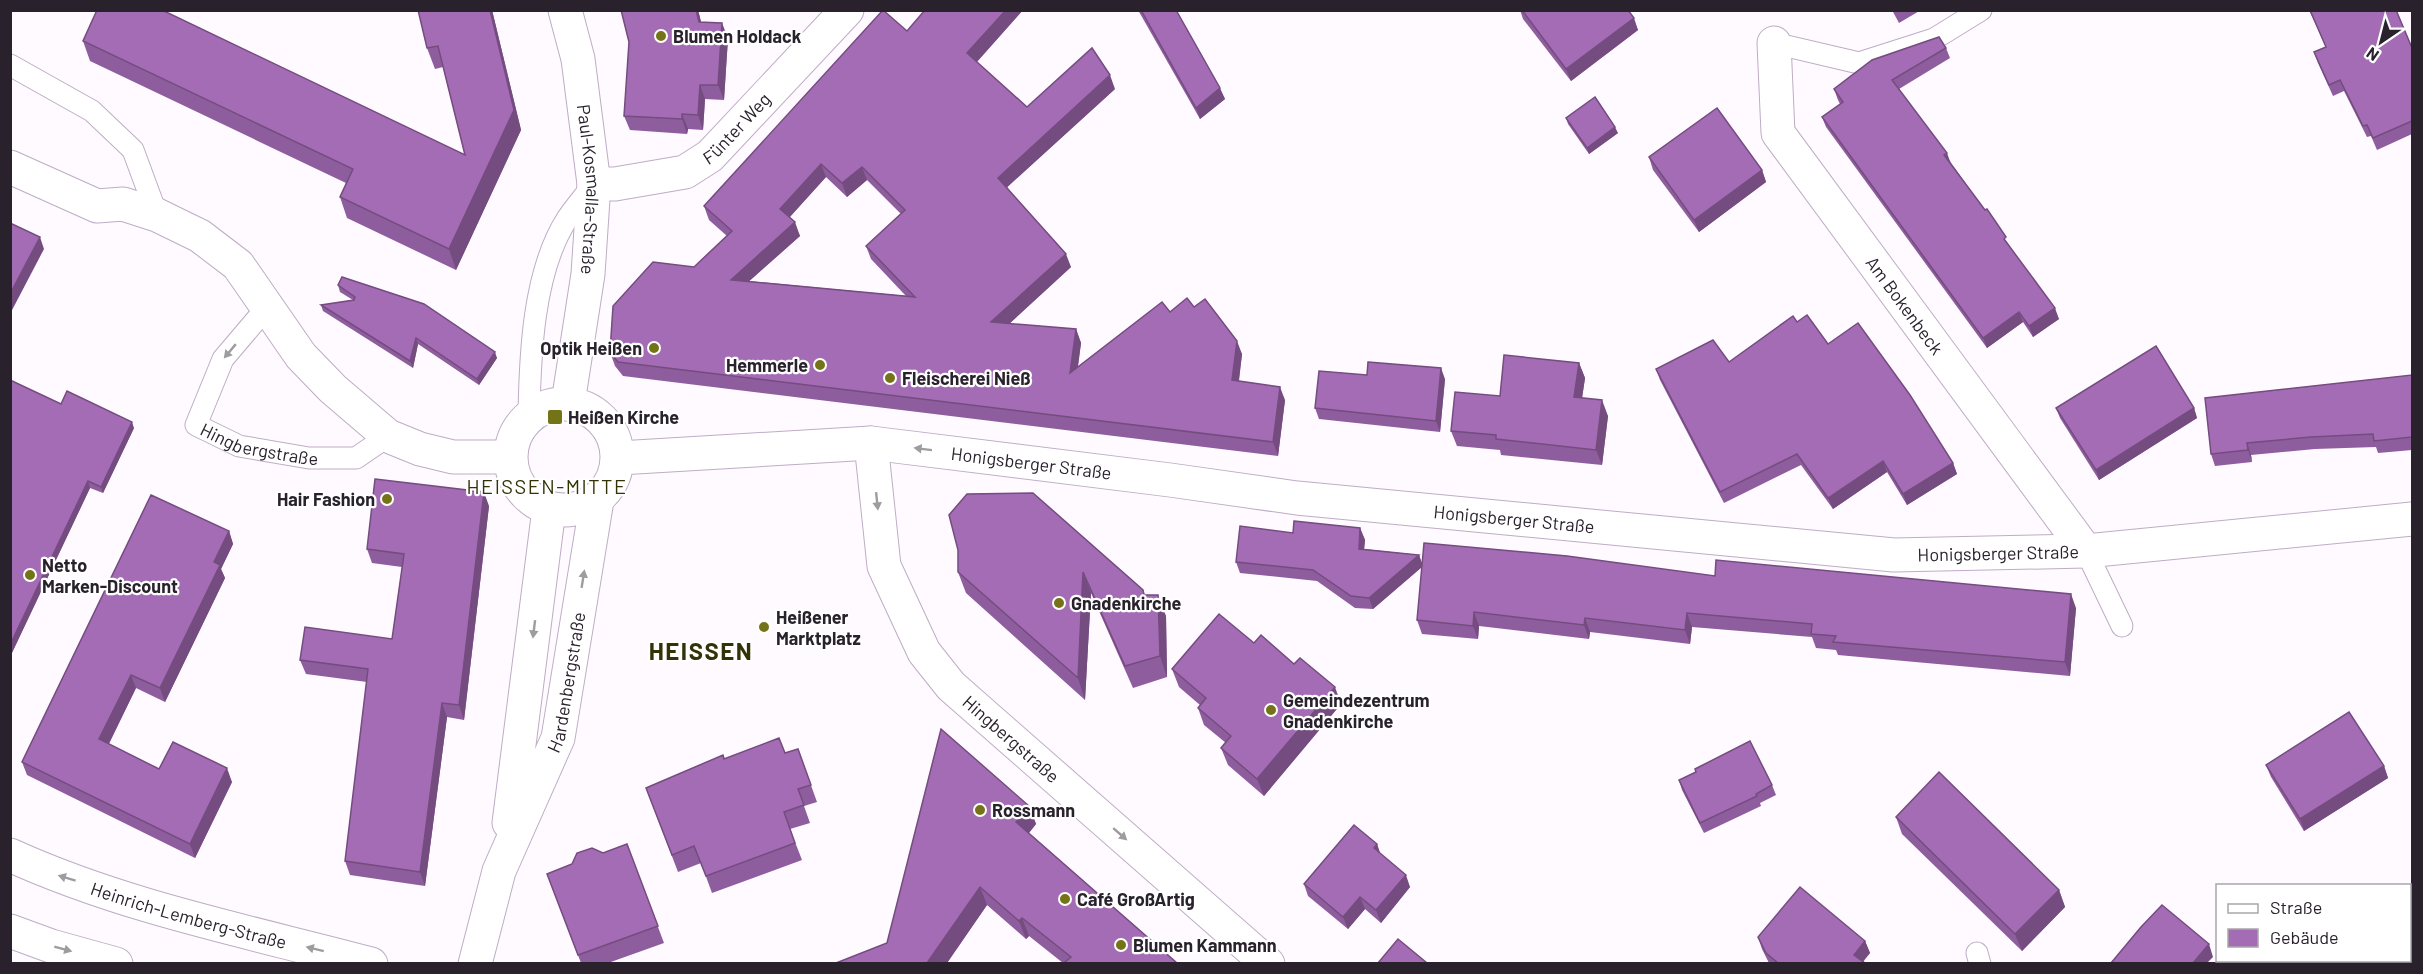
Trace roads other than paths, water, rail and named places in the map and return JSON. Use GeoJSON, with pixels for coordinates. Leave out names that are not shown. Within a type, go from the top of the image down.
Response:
{"type":"FeatureCollection","features":[{"type":"Feature","properties":{"kind":"street","name":"Paul-Kosmalla-Straße"},"geometry":{"type":"LineString","coordinates":[[565,10],[578,59],[594,183],[588,274],[568,403]]}},
{"type":"Feature","properties":{"kind":"street","name":"Fünter Weg"},"geometry":{"type":"LineString","coordinates":[[594,183],[615,184],[685,172],[710,156],[847,10]]}},
{"type":"Feature","properties":{"kind":"street","name":"Am Bokenbeck"},"geometry":{"type":"LineString","coordinates":[[1774,43],[1778,133],[2086,551]]}},
{"type":"Feature","properties":{"kind":"street"},"geometry":{"type":"LineString","coordinates":[[10,167],[97,206],[123,204],[157,215],[200,236],[238,265],[301,356],[333,389],[388,436],[420,449],[453,457],[510,457]]}},
{"type":"Feature","properties":{"kind":"street"},"geometry":{"type":"LineString","coordinates":[[568,403],[594,411],[612,432],[619,458],[613,481],[597,500],[574,510],[549,509],[529,498],[515,480],[510,457],[515,435],[529,415],[548,405],[568,403]]}},
{"type":"Feature","properties":{"kind":"street","name":"Honigsberger Straße"},"geometry":{"type":"LineString","coordinates":[[619,458],[871,443],[1065,466],[1297,498],[1894,555],[2086,551],[2412,519]]}},
{"type":"Feature","properties":{"kind":"street","name":"Hingbergstraße"},"geometry":{"type":"LineString","coordinates":[[871,443],[884,566],[924,652],[951,686],[1268,963]]}},
{"type":"Feature","properties":{"kind":"street","name":"Hardenbergstraße"},"geometry":{"type":"LineString","coordinates":[[475,963],[491,894],[505,855],[558,738],[597,500]]}},
{"type":"Feature","properties":{"kind":"street","name":"Hardenbergstraße"},"geometry":{"type":"LineString","coordinates":[[505,855],[549,509]]}},
{"type":"Feature","properties":{"kind":"street","name":"Heinrich-Lemberg-Straße"},"geometry":{"type":"LineString","coordinates":[[10,855],[50,873],[183,915],[371,963]]}},
{"type":"Feature","properties":{"kind":"street"},"geometry":{"type":"LineString","coordinates":[[10,931],[51,946],[116,963]]}},
{"type":"Feature","properties":{"kind":"lane"},"geometry":{"type":"LineString","coordinates":[[1774,43],[1859,63],[1934,39],[1981,10]]}},
{"type":"Feature","properties":{"kind":"lane"},"geometry":{"type":"LineString","coordinates":[[10,65],[92,111],[133,150],[157,215]]}},
{"type":"Feature","properties":{"kind":"lane"},"geometry":{"type":"LineString","coordinates":[[529,415],[530,363],[545,267],[566,221],[594,183]]}},
{"type":"Feature","properties":{"kind":"lane","name":"Hingbergstraße"},"geometry":{"type":"LineString","coordinates":[[268,306],[224,359],[196,425],[239,446],[309,458],[356,458],[388,436]]}},
{"type":"Feature","properties":{"kind":"lane"},"geometry":{"type":"LineString","coordinates":[[2086,551],[2122,626]]}},
{"type":"Feature","properties":{"kind":"place","name":"Blumen Holdack"},"geometry":{"type":"Point","coordinates":[661,36]}},
{"type":"Feature","properties":{"kind":"place","name":"Optik Heißen"},"geometry":{"type":"Point","coordinates":[654,348]}},
{"type":"Feature","properties":{"kind":"place","name":"Hemmerle"},"geometry":{"type":"Point","coordinates":[820,365]}},
{"type":"Feature","properties":{"kind":"place","name":"Fleischerei Nieß"},"geometry":{"type":"Point","coordinates":[890,378]}},
{"type":"Feature","properties":{"kind":"place","name":"Heißen Kirche"},"geometry":{"type":"Point","coordinates":[555,417]}},
{"type":"Feature","properties":{"kind":"place","name":"Hair Fashion"},"geometry":{"type":"Point","coordinates":[387,499]}},
{"type":"Feature","properties":{"kind":"place","name":"Netto Marken-Discount"},"geometry":{"type":"Point","coordinates":[30,575]}},
{"type":"Feature","properties":{"kind":"place","name":"Gnadenkirche"},"geometry":{"type":"Point","coordinates":[1059,603]}},
{"type":"Feature","properties":{"kind":"place","name":"Heißener Marktplatz"},"geometry":{"type":"Point","coordinates":[764,627]}},
{"type":"Feature","properties":{"kind":"place","name":"Gemeindezentrum Gnadenkirche"},"geometry":{"type":"Point","coordinates":[1271,710]}},
{"type":"Feature","properties":{"kind":"place","name":"Rossmann"},"geometry":{"type":"Point","coordinates":[980,810]}},
{"type":"Feature","properties":{"kind":"place","name":"Café GroßArtig"},"geometry":{"type":"Point","coordinates":[1065,899]}},
{"type":"Feature","properties":{"kind":"place","name":"Blumen Kammann"},"geometry":{"type":"Point","coordinates":[1121,945]}},
{"type":"Feature","properties":{"kind":"district","name":"HEISSEN-MITTE"},"geometry":{"type":"Point","coordinates":[547,486]}},
{"type":"Feature","properties":{"kind":"district","name":"HEISSEN"},"geometry":{"type":"Point","coordinates":[701,650]}}]}
